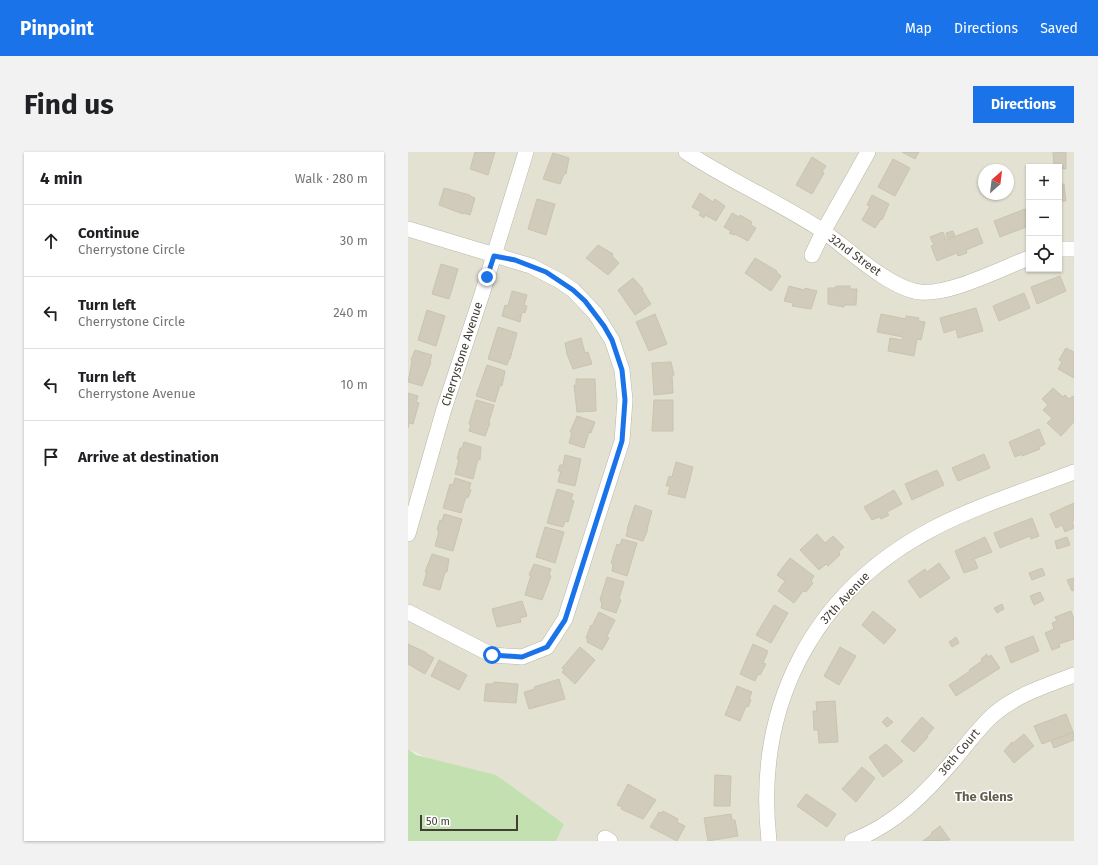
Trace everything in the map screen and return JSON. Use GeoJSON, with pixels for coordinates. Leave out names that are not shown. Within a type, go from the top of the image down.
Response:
{"type":"FeatureCollection","features":[{"type":"Feature","properties":{"kind":"street","name":"Cherrystone Avenue"},"geometry":{"type":"LineString","coordinates":[[408,534],[444,409],[526,152]]}},
{"type":"Feature","properties":{"kind":"street"},"geometry":{"type":"LineString","coordinates":[[812,255],[823,232],[868,152]]}},
{"type":"Feature","properties":{"kind":"street","name":"32nd Street"},"geometry":{"type":"LineString","coordinates":[[691,153],[823,232],[891,280],[918,292],[934,292],[949,289],[1026,259]]}},
{"type":"Feature","properties":{"kind":"street"},"geometry":{"type":"LineString","coordinates":[[408,228],[494,256],[515,260],[546,272],[573,290],[595,313],[612,340],[622,370],[625,400],[622,441],[565,620],[547,647],[522,657],[492,655],[408,612]]}},
{"type":"Feature","properties":{"kind":"street"},"geometry":{"type":"LineString","coordinates":[[1062,249],[1074,249]]}},
{"type":"Feature","properties":{"kind":"street","name":"37th Avenue"},"geometry":{"type":"LineString","coordinates":[[769,841],[766,795],[776,717],[786,687],[800,659],[824,619],[845,594],[868,572],[893,553],[920,537],[962,516],[1074,472]]}},
{"type":"Feature","properties":{"kind":"street","name":"36th Court"},"geometry":{"type":"LineString","coordinates":[[852,841],[875,830],[908,809],[946,769],[981,726],[1005,706],[1034,690],[1074,675]]}},
{"type":"Feature","properties":{"kind":"shaded area"},"geometry":{"type":"Polygon","coordinates":[[[408,152],[1074,152],[1074,841],[556,841],[564,823],[408,749],[408,152]]]}},
{"type":"Feature","properties":{"kind":"green space"},"geometry":{"type":"Polygon","coordinates":[[[408,749],[416,755],[496,775],[564,824],[556,841],[408,841],[408,749]]]}},
{"type":"Feature","properties":{"kind":"building"},"geometry":{"type":"Polygon","coordinates":[[[475,152],[495,152],[488,175],[470,169],[475,152]]]}},
{"type":"Feature","properties":{"kind":"building"},"geometry":{"type":"Polygon","coordinates":[[[902,152],[919,152],[915,159],[902,152]]]}},
{"type":"Feature","properties":{"kind":"building"},"geometry":{"type":"Polygon","coordinates":[[[1053,152],[1066,152],[1066,169],[1062,168],[1062,164],[1054,164],[1053,152]]]}},
{"type":"Feature","properties":{"kind":"building"},"geometry":{"type":"Polygon","coordinates":[[[553,153],[569,158],[566,174],[564,174],[560,184],[543,179],[553,153]]]}},
{"type":"Feature","properties":{"kind":"building"},"geometry":{"type":"Polygon","coordinates":[[[812,157],[826,166],[822,172],[824,173],[812,194],[796,185],[812,157]]]}},
{"type":"Feature","properties":{"kind":"building"},"geometry":{"type":"Polygon","coordinates":[[[893,159],[910,168],[895,196],[878,187],[893,159]]]}},
{"type":"Feature","properties":{"kind":"building"},"geometry":{"type":"Polygon","coordinates":[[[1062,184],[1064,184],[1066,201],[1062,201],[1062,184]]]}},
{"type":"Feature","properties":{"kind":"building"},"geometry":{"type":"Polygon","coordinates":[[[444,188],[470,195],[475,198],[470,215],[439,205],[444,188]]]}},
{"type":"Feature","properties":{"kind":"building"},"geometry":{"type":"Polygon","coordinates":[[[700,193],[713,202],[715,199],[725,206],[716,221],[705,215],[704,218],[699,215],[701,212],[692,207],[700,193]]]}},
{"type":"Feature","properties":{"kind":"building"},"geometry":{"type":"Polygon","coordinates":[[[872,195],[889,204],[882,220],[881,219],[875,228],[862,220],[870,206],[867,205],[872,195]]]}},
{"type":"Feature","properties":{"kind":"building"},"geometry":{"type":"Polygon","coordinates":[[[537,199],[555,204],[546,235],[528,229],[537,199]]]}},
{"type":"Feature","properties":{"kind":"building"},"geometry":{"type":"Polygon","coordinates":[[[1025,209],[1026,212],[1026,227],[1000,237],[994,221],[1025,209]]]}},
{"type":"Feature","properties":{"kind":"building"},"geometry":{"type":"Polygon","coordinates":[[[732,213],[739,217],[740,215],[752,222],[751,225],[756,228],[748,241],[735,234],[729,233],[731,231],[724,227],[732,213]]]}},
{"type":"Feature","properties":{"kind":"building"},"geometry":{"type":"Polygon","coordinates":[[[977,228],[983,243],[966,250],[967,253],[958,256],[957,253],[937,261],[931,246],[934,245],[930,237],[943,232],[946,240],[977,228]]]}},
{"type":"Feature","properties":{"kind":"building"},"geometry":{"type":"Polygon","coordinates":[[[953,231],[955,236],[947,238],[946,233],[953,231]]]}},
{"type":"Feature","properties":{"kind":"building"},"geometry":{"type":"Polygon","coordinates":[[[598,245],[613,254],[612,256],[619,263],[608,275],[586,258],[598,245]]]}},
{"type":"Feature","properties":{"kind":"building"},"geometry":{"type":"Polygon","coordinates":[[[755,258],[777,271],[776,272],[781,276],[771,291],[745,273],[755,258]]]}},
{"type":"Feature","properties":{"kind":"building"},"geometry":{"type":"Polygon","coordinates":[[[441,264],[458,269],[449,299],[432,294],[441,264]]]}},
{"type":"Feature","properties":{"kind":"building"},"geometry":{"type":"Polygon","coordinates":[[[1060,276],[1066,291],[1037,304],[1031,287],[1060,276]]]}},
{"type":"Feature","properties":{"kind":"building"},"geometry":{"type":"Polygon","coordinates":[[[633,278],[643,289],[642,290],[651,304],[635,315],[618,290],[633,278]]]}},
{"type":"Feature","properties":{"kind":"building"},"geometry":{"type":"Polygon","coordinates":[[[789,286],[804,290],[805,288],[817,291],[811,309],[792,306],[793,303],[784,301],[789,286]]]}},
{"type":"Feature","properties":{"kind":"building"},"geometry":{"type":"Polygon","coordinates":[[[836,286],[850,286],[850,289],[857,289],[856,305],[844,305],[844,307],[828,304],[828,288],[835,288],[836,286]]]}},
{"type":"Feature","properties":{"kind":"building"},"geometry":{"type":"Polygon","coordinates":[[[512,291],[527,295],[524,305],[527,306],[525,313],[522,312],[520,322],[502,316],[505,305],[508,306],[512,291]]]}},
{"type":"Feature","properties":{"kind":"building"},"geometry":{"type":"Polygon","coordinates":[[[1024,293],[1030,308],[999,321],[993,306],[1024,293]]]}},
{"type":"Feature","properties":{"kind":"building"},"geometry":{"type":"Polygon","coordinates":[[[976,308],[983,331],[958,338],[956,329],[944,333],[940,318],[976,308]]]}},
{"type":"Feature","properties":{"kind":"building"},"geometry":{"type":"Polygon","coordinates":[[[427,310],[445,316],[436,346],[418,340],[427,310]]]}},
{"type":"Feature","properties":{"kind":"building"},"geometry":{"type":"Polygon","coordinates":[[[655,314],[667,344],[649,351],[636,322],[655,314]]]}},
{"type":"Feature","properties":{"kind":"building"},"geometry":{"type":"Polygon","coordinates":[[[881,314],[906,319],[906,316],[919,318],[918,321],[925,322],[921,340],[917,339],[914,356],[888,351],[890,338],[902,340],[903,337],[877,332],[881,314]]]}},
{"type":"Feature","properties":{"kind":"building"},"geometry":{"type":"Polygon","coordinates":[[[498,327],[517,333],[507,365],[488,359],[498,327]]]}},
{"type":"Feature","properties":{"kind":"building"},"geometry":{"type":"Polygon","coordinates":[[[581,338],[585,353],[588,352],[592,364],[573,369],[567,354],[565,343],[581,338]]]}},
{"type":"Feature","properties":{"kind":"building"},"geometry":{"type":"Polygon","coordinates":[[[1066,348],[1074,352],[1074,378],[1058,369],[1062,362],[1059,360],[1066,348]]]}},
{"type":"Feature","properties":{"kind":"building"},"geometry":{"type":"Polygon","coordinates":[[[415,350],[432,355],[422,386],[408,382],[411,360],[415,350]]]}},
{"type":"Feature","properties":{"kind":"building"},"geometry":{"type":"Polygon","coordinates":[[[671,362],[674,375],[672,375],[673,393],[654,395],[652,363],[671,362]]]}},
{"type":"Feature","properties":{"kind":"building"},"geometry":{"type":"Polygon","coordinates":[[[487,365],[505,371],[502,386],[500,385],[495,402],[476,396],[487,365]]]}},
{"type":"Feature","properties":{"kind":"building"},"geometry":{"type":"Polygon","coordinates":[[[576,379],[595,379],[596,411],[577,412],[574,385],[576,385],[576,379]]]}},
{"type":"Feature","properties":{"kind":"building"},"geometry":{"type":"Polygon","coordinates":[[[1053,388],[1063,397],[1065,395],[1069,399],[1073,396],[1074,397],[1074,422],[1061,436],[1047,423],[1052,418],[1043,410],[1048,405],[1042,399],[1053,388]]]}},
{"type":"Feature","properties":{"kind":"building"},"geometry":{"type":"Polygon","coordinates":[[[408,393],[418,396],[416,402],[419,403],[413,424],[409,423],[408,428],[408,393]]]}},
{"type":"Feature","properties":{"kind":"building"},"geometry":{"type":"Polygon","coordinates":[[[476,400],[494,405],[485,436],[469,431],[471,425],[469,424],[476,400]]]}},
{"type":"Feature","properties":{"kind":"building"},"geometry":{"type":"Polygon","coordinates":[[[654,400],[673,400],[673,431],[652,431],[654,400]]]}},
{"type":"Feature","properties":{"kind":"building"},"geometry":{"type":"Polygon","coordinates":[[[577,416],[595,422],[591,433],[589,432],[584,448],[569,443],[572,432],[570,432],[577,416]]]}},
{"type":"Feature","properties":{"kind":"building"},"geometry":{"type":"Polygon","coordinates":[[[1039,429],[1045,444],[1039,447],[1040,449],[1015,457],[1009,442],[1039,429]]]}},
{"type":"Feature","properties":{"kind":"building"},"geometry":{"type":"Polygon","coordinates":[[[464,442],[481,447],[480,460],[478,459],[473,479],[455,474],[460,448],[462,448],[464,442]]]}},
{"type":"Feature","properties":{"kind":"building"},"geometry":{"type":"Polygon","coordinates":[[[984,454],[990,468],[958,481],[952,468],[984,454]]]}},
{"type":"Feature","properties":{"kind":"building"},"geometry":{"type":"Polygon","coordinates":[[[565,455],[581,459],[575,486],[558,482],[561,471],[558,471],[560,465],[563,465],[565,455]]]}},
{"type":"Feature","properties":{"kind":"building"},"geometry":{"type":"Polygon","coordinates":[[[676,462],[693,467],[685,498],[668,494],[670,486],[666,486],[669,476],[672,477],[676,462]]]}},
{"type":"Feature","properties":{"kind":"building"},"geometry":{"type":"Polygon","coordinates":[[[937,470],[944,485],[912,500],[905,484],[937,470]]]}},
{"type":"Feature","properties":{"kind":"building"},"geometry":{"type":"Polygon","coordinates":[[[455,478],[471,483],[469,489],[471,490],[468,498],[466,497],[461,513],[443,508],[450,484],[453,485],[455,478]]]}},
{"type":"Feature","properties":{"kind":"building"},"geometry":{"type":"Polygon","coordinates":[[[557,489],[573,494],[571,500],[574,501],[568,522],[565,521],[563,527],[547,523],[557,489]]]}},
{"type":"Feature","properties":{"kind":"building"},"geometry":{"type":"Polygon","coordinates":[[[894,490],[902,504],[887,512],[889,515],[881,519],[879,517],[872,520],[864,507],[894,490]]]}},
{"type":"Feature","properties":{"kind":"building"},"geometry":{"type":"Polygon","coordinates":[[[1074,503],[1074,521],[1072,521],[1074,528],[1065,532],[1062,525],[1056,528],[1050,514],[1074,503]]]}},
{"type":"Feature","properties":{"kind":"building"},"geometry":{"type":"Polygon","coordinates":[[[635,505],[652,511],[648,529],[643,541],[626,536],[635,505]]]}},
{"type":"Feature","properties":{"kind":"building"},"geometry":{"type":"Polygon","coordinates":[[[444,514],[462,519],[453,551],[435,546],[439,531],[437,530],[440,520],[442,521],[444,514]]]}},
{"type":"Feature","properties":{"kind":"building"},"geometry":{"type":"Polygon","coordinates":[[[1032,518],[1039,536],[1031,539],[1030,536],[1000,548],[994,533],[1032,518]]]}},
{"type":"Feature","properties":{"kind":"building"},"geometry":{"type":"Polygon","coordinates":[[[545,527],[564,532],[555,563],[536,557],[545,527]]]}},
{"type":"Feature","properties":{"kind":"building"},"geometry":{"type":"Polygon","coordinates":[[[817,534],[825,543],[833,536],[844,547],[839,552],[840,555],[828,566],[826,564],[819,570],[800,550],[817,534]]]}},
{"type":"Feature","properties":{"kind":"building"},"geometry":{"type":"Polygon","coordinates":[[[985,537],[992,552],[974,559],[978,568],[964,573],[955,551],[985,537]]]}},
{"type":"Feature","properties":{"kind":"building"},"geometry":{"type":"Polygon","coordinates":[[[1067,537],[1070,545],[1057,549],[1055,541],[1067,537]]]}},
{"type":"Feature","properties":{"kind":"building"},"geometry":{"type":"Polygon","coordinates":[[[622,539],[637,543],[627,576],[612,571],[613,564],[611,563],[617,544],[620,545],[622,539]]]}},
{"type":"Feature","properties":{"kind":"building"},"geometry":{"type":"Polygon","coordinates":[[[432,554],[449,559],[447,572],[445,572],[440,590],[423,585],[427,572],[425,572],[432,554]]]}},
{"type":"Feature","properties":{"kind":"building"},"geometry":{"type":"Polygon","coordinates":[[[790,558],[814,576],[811,581],[813,583],[806,592],[803,591],[794,603],[778,591],[785,581],[777,575],[790,558]]]}},
{"type":"Feature","properties":{"kind":"building"},"geometry":{"type":"Polygon","coordinates":[[[939,563],[950,578],[920,598],[908,581],[925,569],[927,572],[939,563]]]}},
{"type":"Feature","properties":{"kind":"building"},"geometry":{"type":"Polygon","coordinates":[[[534,564],[551,569],[549,575],[551,576],[542,600],[525,595],[531,575],[529,575],[534,564]]]}},
{"type":"Feature","properties":{"kind":"building"},"geometry":{"type":"Polygon","coordinates":[[[1042,568],[1045,575],[1032,580],[1029,573],[1042,568]]]}},
{"type":"Feature","properties":{"kind":"building"},"geometry":{"type":"Polygon","coordinates":[[[607,577],[624,582],[619,599],[621,600],[616,613],[601,608],[602,603],[600,600],[607,577]]]}},
{"type":"Feature","properties":{"kind":"building"},"geometry":{"type":"Polygon","coordinates":[[[1074,578],[1074,590],[1072,591],[1067,580],[1074,578]]]}},
{"type":"Feature","properties":{"kind":"building"},"geometry":{"type":"Polygon","coordinates":[[[1040,592],[1044,600],[1034,605],[1030,596],[1040,592]]]}},
{"type":"Feature","properties":{"kind":"building"},"geometry":{"type":"Polygon","coordinates":[[[522,601],[527,616],[520,618],[521,622],[497,627],[492,609],[522,601]]]}},
{"type":"Feature","properties":{"kind":"building"},"geometry":{"type":"Polygon","coordinates":[[[1002,604],[1004,609],[997,613],[994,608],[1002,604]]]}},
{"type":"Feature","properties":{"kind":"building"},"geometry":{"type":"Polygon","coordinates":[[[774,605],[788,613],[771,643],[756,635],[774,605]]]}},
{"type":"Feature","properties":{"kind":"building"},"geometry":{"type":"Polygon","coordinates":[[[873,611],[896,630],[884,644],[862,625],[873,611]]]}},
{"type":"Feature","properties":{"kind":"building"},"geometry":{"type":"Polygon","coordinates":[[[1071,611],[1074,620],[1074,639],[1059,644],[1060,647],[1052,650],[1045,633],[1054,629],[1052,623],[1057,621],[1055,617],[1071,611]]]}},
{"type":"Feature","properties":{"kind":"building"},"geometry":{"type":"Polygon","coordinates":[[[599,612],[615,620],[607,636],[609,638],[602,650],[587,642],[588,639],[586,638],[591,625],[592,626],[599,612]]]}},
{"type":"Feature","properties":{"kind":"building"},"geometry":{"type":"Polygon","coordinates":[[[1033,636],[1039,651],[1011,663],[1005,647],[1033,636]]]}},
{"type":"Feature","properties":{"kind":"building"},"geometry":{"type":"Polygon","coordinates":[[[956,637],[959,643],[952,647],[949,642],[956,637]]]}},
{"type":"Feature","properties":{"kind":"building"},"geometry":{"type":"Polygon","coordinates":[[[408,644],[434,658],[425,674],[408,664],[408,644]]]}},
{"type":"Feature","properties":{"kind":"building"},"geometry":{"type":"Polygon","coordinates":[[[753,644],[768,651],[763,663],[766,664],[760,675],[758,674],[755,681],[740,674],[753,644]]]}},
{"type":"Feature","properties":{"kind":"building"},"geometry":{"type":"Polygon","coordinates":[[[580,647],[595,660],[575,684],[562,672],[564,670],[562,668],[580,647]]]}},
{"type":"Feature","properties":{"kind":"building"},"geometry":{"type":"Polygon","coordinates":[[[840,647],[856,656],[839,685],[824,676],[840,647]]]}},
{"type":"Feature","properties":{"kind":"building"},"geometry":{"type":"Polygon","coordinates":[[[987,654],[988,657],[991,655],[1000,668],[956,696],[949,685],[970,671],[969,670],[982,661],[981,659],[987,654]]]}},
{"type":"Feature","properties":{"kind":"building"},"geometry":{"type":"Polygon","coordinates":[[[439,660],[467,675],[459,690],[431,676],[439,660]]]}},
{"type":"Feature","properties":{"kind":"building"},"geometry":{"type":"Polygon","coordinates":[[[559,679],[565,699],[529,709],[524,692],[535,689],[534,687],[559,679]]]}},
{"type":"Feature","properties":{"kind":"building"},"geometry":{"type":"Polygon","coordinates":[[[494,682],[518,684],[516,703],[484,701],[486,684],[493,684],[494,682]]]}},
{"type":"Feature","properties":{"kind":"building"},"geometry":{"type":"Polygon","coordinates":[[[737,686],[752,692],[749,699],[751,700],[748,707],[746,706],[740,721],[725,715],[737,686]]]}},
{"type":"Feature","properties":{"kind":"building"},"geometry":{"type":"Polygon","coordinates":[[[835,701],[838,742],[819,743],[818,730],[814,730],[813,711],[817,711],[816,702],[835,701]]]}},
{"type":"Feature","properties":{"kind":"building"},"geometry":{"type":"Polygon","coordinates":[[[1066,714],[1073,732],[1042,744],[1034,726],[1066,714]]]}},
{"type":"Feature","properties":{"kind":"building"},"geometry":{"type":"Polygon","coordinates":[[[887,717],[893,722],[887,727],[882,722],[887,717]]]}},
{"type":"Feature","properties":{"kind":"building"},"geometry":{"type":"Polygon","coordinates":[[[922,717],[934,728],[914,752],[901,741],[922,717]]]}},
{"type":"Feature","properties":{"kind":"building"},"geometry":{"type":"Polygon","coordinates":[[[1074,732],[1074,740],[1054,748],[1051,741],[1074,732]]]}},
{"type":"Feature","properties":{"kind":"building"},"geometry":{"type":"Polygon","coordinates":[[[1024,734],[1034,746],[1014,763],[1004,751],[1012,742],[1013,743],[1024,734]]]}},
{"type":"Feature","properties":{"kind":"building"},"geometry":{"type":"Polygon","coordinates":[[[886,744],[903,761],[883,777],[869,757],[886,744]]]}},
{"type":"Feature","properties":{"kind":"building"},"geometry":{"type":"Polygon","coordinates":[[[862,767],[875,778],[856,802],[842,789],[862,767]]]}},
{"type":"Feature","properties":{"kind":"building"},"geometry":{"type":"Polygon","coordinates":[[[715,775],[731,776],[730,806],[714,806],[715,775]]]}},
{"type":"Feature","properties":{"kind":"building"},"geometry":{"type":"Polygon","coordinates":[[[628,784],[656,800],[643,819],[621,809],[622,807],[617,805],[628,784]]]}},
{"type":"Feature","properties":{"kind":"building"},"geometry":{"type":"Polygon","coordinates":[[[806,794],[836,814],[827,827],[797,806],[806,794]]]}},
{"type":"Feature","properties":{"kind":"building"},"geometry":{"type":"Polygon","coordinates":[[[663,811],[678,819],[677,822],[685,826],[677,841],[650,827],[659,812],[661,813],[663,811]]]}},
{"type":"Feature","properties":{"kind":"building"},"geometry":{"type":"Polygon","coordinates":[[[731,814],[732,820],[735,820],[738,836],[708,841],[704,818],[731,814]]]}},
{"type":"Feature","properties":{"kind":"building"},"geometry":{"type":"Polygon","coordinates":[[[940,826],[950,840],[923,841],[932,834],[931,833],[940,826]]]}},
{"type":"Feature","properties":{"kind":"district","name":"The Glens"},"geometry":{"type":"Point","coordinates":[984,796]}},
{"type":"Feature","properties":{"kind":"route"},"geometry":{"type":"LineString","coordinates":[[487,277],[494,256],[515,260],[546,272],[573,290],[595,313],[612,340],[622,370],[625,400],[622,441],[565,620],[547,647],[522,657],[492,655]]}}]}
